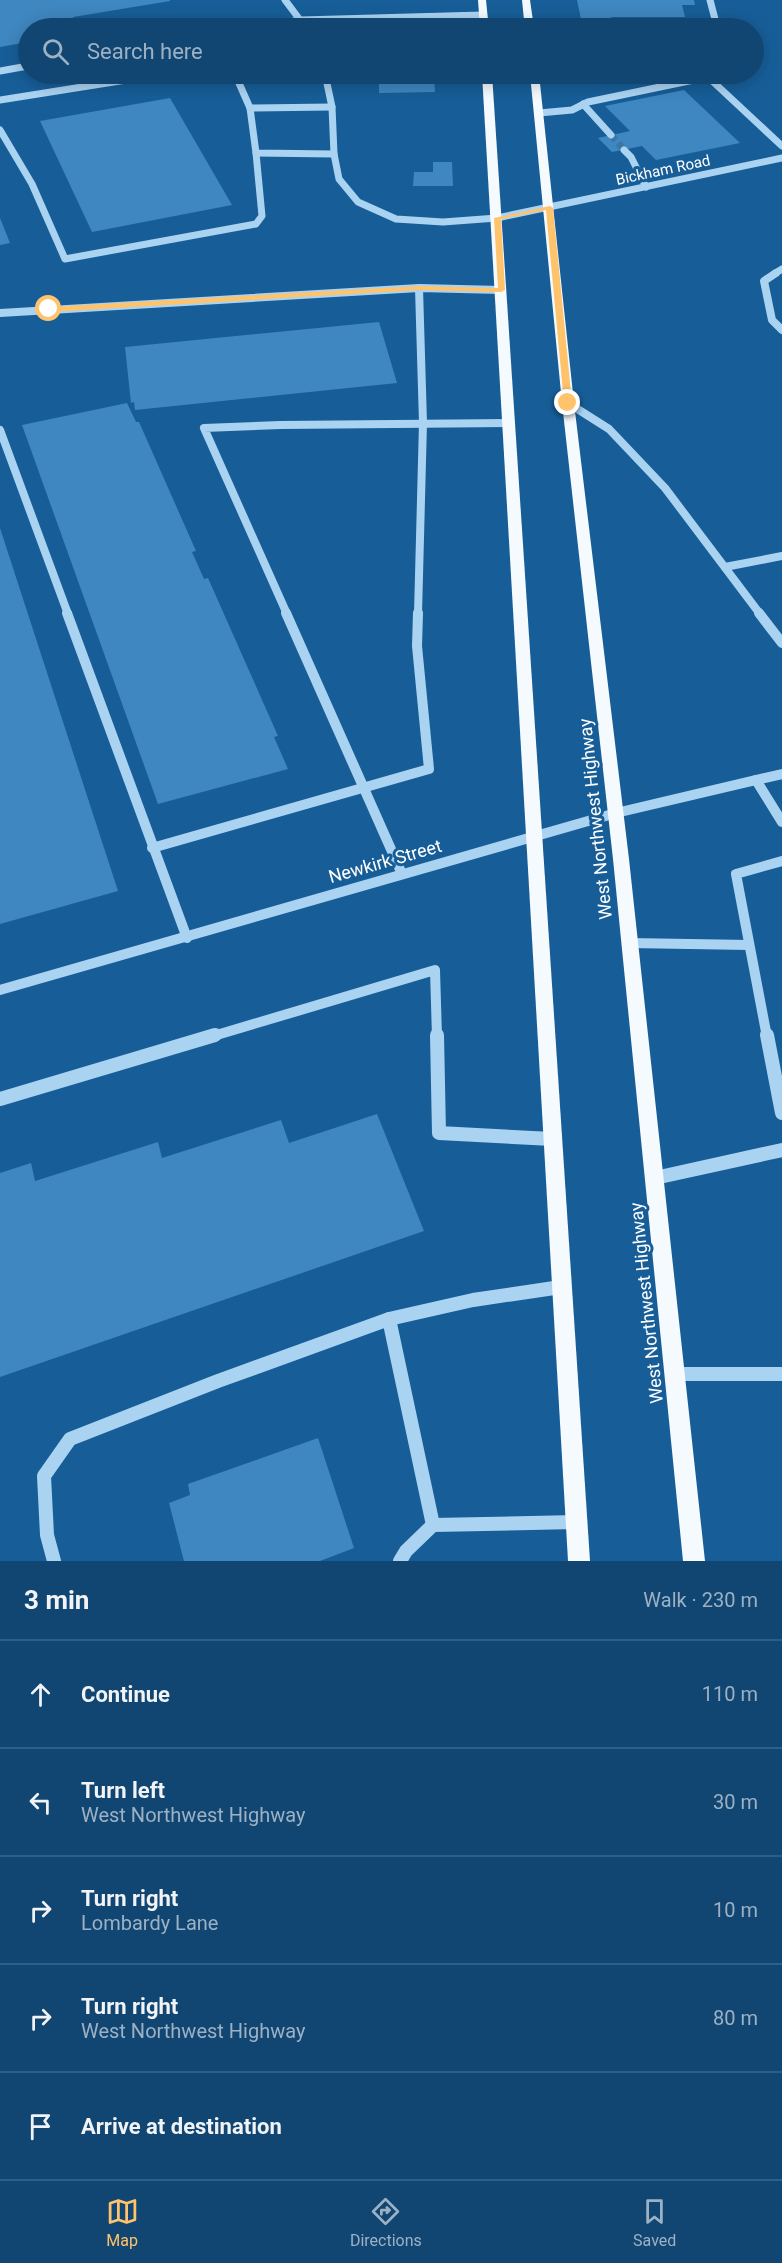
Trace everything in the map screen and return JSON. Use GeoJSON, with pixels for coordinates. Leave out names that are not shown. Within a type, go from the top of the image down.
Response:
{"type":"FeatureCollection","features":[{"type":"Feature","properties":{"kind":"main road"},"geometry":{"type":"LineString","coordinates":[[482,0],[483,18]]}},
{"type":"Feature","properties":{"kind":"main road"},"geometry":{"type":"LineString","coordinates":[[526,0],[527,18]]}},
{"type":"Feature","properties":{"kind":"main road"},"geometry":{"type":"LineString","coordinates":[[488,84],[579,1561]]}},
{"type":"Feature","properties":{"kind":"main road","name":"West Northwest Highway"},"geometry":{"type":"LineString","coordinates":[[535,84],[550,208],[568,403],[616,813],[694,1561]]}},
{"type":"Feature","properties":{"kind":"street"},"geometry":{"type":"LineString","coordinates":[[285,0],[299,18]]}},
{"type":"Feature","properties":{"kind":"street"},"geometry":{"type":"LineString","coordinates":[[710,0],[715,18]]}},
{"type":"Feature","properties":{"kind":"street"},"geometry":{"type":"LineString","coordinates":[[0,70],[18,67]]}},
{"type":"Feature","properties":{"kind":"street"},"geometry":{"type":"LineString","coordinates":[[0,100],[87,84]]}},
{"type":"Feature","properties":{"kind":"street"},"geometry":{"type":"LineString","coordinates":[[0,130],[32,184],[65,259],[72,260],[256,224],[262,216],[256,153],[250,108],[239,84]]}},
{"type":"Feature","properties":{"kind":"street","name":"Bickham Road"},"geometry":{"type":"LineString","coordinates":[[327,84],[332,107],[334,154],[339,179],[358,202],[396,219],[443,222],[497,218],[782,158]]}},
{"type":"Feature","properties":{"kind":"street"},"geometry":{"type":"LineString","coordinates":[[539,112],[572,110],[583,104],[679,84]]}},
{"type":"Feature","properties":{"kind":"street"},"geometry":{"type":"LineString","coordinates":[[715,84],[782,146]]}},
{"type":"Feature","properties":{"kind":"street"},"geometry":{"type":"LineString","coordinates":[[583,104],[611,135]]}},
{"type":"Feature","properties":{"kind":"street"},"geometry":{"type":"LineString","coordinates":[[250,108],[332,107]]}},
{"type":"Feature","properties":{"kind":"street"},"geometry":{"type":"LineString","coordinates":[[624,150],[631,157],[646,187]]}},
{"type":"Feature","properties":{"kind":"street"},"geometry":{"type":"LineString","coordinates":[[256,153],[334,154]]}},
{"type":"Feature","properties":{"kind":"street"},"geometry":{"type":"LineString","coordinates":[[782,269],[764,281],[772,320],[782,330]]}},
{"type":"Feature","properties":{"kind":"street"},"geometry":{"type":"LineString","coordinates":[[152,848],[429,769],[417,646],[423,423],[419,288]]}},
{"type":"Feature","properties":{"kind":"street"},"geometry":{"type":"LineString","coordinates":[[0,313],[419,288],[501,290]]}},
{"type":"Feature","properties":{"kind":"street"},"geometry":{"type":"LineString","coordinates":[[568,403],[609,429],[665,488],[782,643]]}},
{"type":"Feature","properties":{"kind":"street"},"geometry":{"type":"LineString","coordinates":[[402,874],[204,428],[276,423],[451,425],[509,423]]}},
{"type":"Feature","properties":{"kind":"street"},"geometry":{"type":"LineString","coordinates":[[0,430],[187,938]]}},
{"type":"Feature","properties":{"kind":"street"},"geometry":{"type":"LineString","coordinates":[[725,567],[782,556]]}},
{"type":"Feature","properties":{"kind":"street","name":"Newkirk Street"},"geometry":{"type":"LineString","coordinates":[[0,990],[616,813],[782,774]]}},
{"type":"Feature","properties":{"kind":"street"},"geometry":{"type":"LineString","coordinates":[[756,780],[782,822]]}},
{"type":"Feature","properties":{"kind":"street"},"geometry":{"type":"LineString","coordinates":[[782,861],[736,874],[782,1113]]}},
{"type":"Feature","properties":{"kind":"street"},"geometry":{"type":"LineString","coordinates":[[629,943],[749,945]]}},
{"type":"Feature","properties":{"kind":"street"},"geometry":{"type":"LineString","coordinates":[[0,1099],[435,970],[439,1133],[552,1139]]}},
{"type":"Feature","properties":{"kind":"street"},"geometry":{"type":"LineString","coordinates":[[655,1178],[782,1150]]}},
{"type":"Feature","properties":{"kind":"street"},"geometry":{"type":"LineString","coordinates":[[54,1561],[47,1535],[44,1476],[70,1439],[218,1381],[389,1319],[473,1300],[561,1287]]}},
{"type":"Feature","properties":{"kind":"street"},"geometry":{"type":"LineString","coordinates":[[389,1319],[433,1525]]}},
{"type":"Feature","properties":{"kind":"street"},"geometry":{"type":"LineString","coordinates":[[675,1374],[782,1374]]}},
{"type":"Feature","properties":{"kind":"street"},"geometry":{"type":"LineString","coordinates":[[400,1561],[406,1551],[433,1525],[499,1521],[576,1522]]}},
{"type":"Feature","properties":{"kind":"building"},"geometry":{"type":"Polygon","coordinates":[[[0,0],[170,0],[74,18],[18,18],[18,44],[0,47],[0,0]]]}},
{"type":"Feature","properties":{"kind":"building"},"geometry":{"type":"Polygon","coordinates":[[[577,0],[694,0],[695,5],[682,5],[685,17],[581,18],[577,0]]]}},
{"type":"Feature","properties":{"kind":"building"},"geometry":{"type":"Polygon","coordinates":[[[379,84],[435,84],[435,92],[379,93],[379,84]]]}},
{"type":"Feature","properties":{"kind":"building"},"geometry":{"type":"Polygon","coordinates":[[[684,90],[740,143],[656,160],[642,146],[612,152],[598,138],[630,131],[605,106],[684,90]]]}},
{"type":"Feature","properties":{"kind":"building"},"geometry":{"type":"Polygon","coordinates":[[[170,98],[232,205],[92,232],[40,121],[170,98]]]}},
{"type":"Feature","properties":{"kind":"building"},"geometry":{"type":"Polygon","coordinates":[[[433,162],[452,162],[453,186],[413,186],[414,172],[433,172],[433,162]]]}},
{"type":"Feature","properties":{"kind":"building"},"geometry":{"type":"Polygon","coordinates":[[[0,218],[10,243],[0,245],[0,218]]]}},
{"type":"Feature","properties":{"kind":"building"},"geometry":{"type":"Polygon","coordinates":[[[379,322],[397,383],[135,410],[134,402],[131,403],[125,347],[379,322]]]}},
{"type":"Feature","properties":{"kind":"building"},"geometry":{"type":"Polygon","coordinates":[[[127,403],[136,422],[139,422],[196,551],[192,552],[204,579],[208,578],[278,736],[274,737],[288,769],[158,804],[22,425],[127,403]]]}},
{"type":"Feature","properties":{"kind":"building"},"geometry":{"type":"Polygon","coordinates":[[[0,528],[118,891],[0,924],[0,528]]]}},
{"type":"Feature","properties":{"kind":"building"},"geometry":{"type":"Polygon","coordinates":[[[377,1114],[424,1231],[0,1377],[0,1173],[31,1163],[35,1181],[158,1142],[162,1158],[281,1120],[289,1143],[377,1114]]]}},
{"type":"Feature","properties":{"kind":"building"},"geometry":{"type":"Polygon","coordinates":[[[318,1438],[354,1548],[320,1561],[184,1561],[169,1503],[190,1495],[188,1484],[318,1438]]]}},
{"type":"Feature","properties":{"kind":"tunnel"},"geometry":{"type":"LineString","coordinates":[[611,135],[624,150]]}},
{"type":"Feature","properties":{"kind":"route"},"geometry":{"type":"LineString","coordinates":[[49,309],[419,288],[501,290],[497,218],[550,208],[568,403]]}}]}
